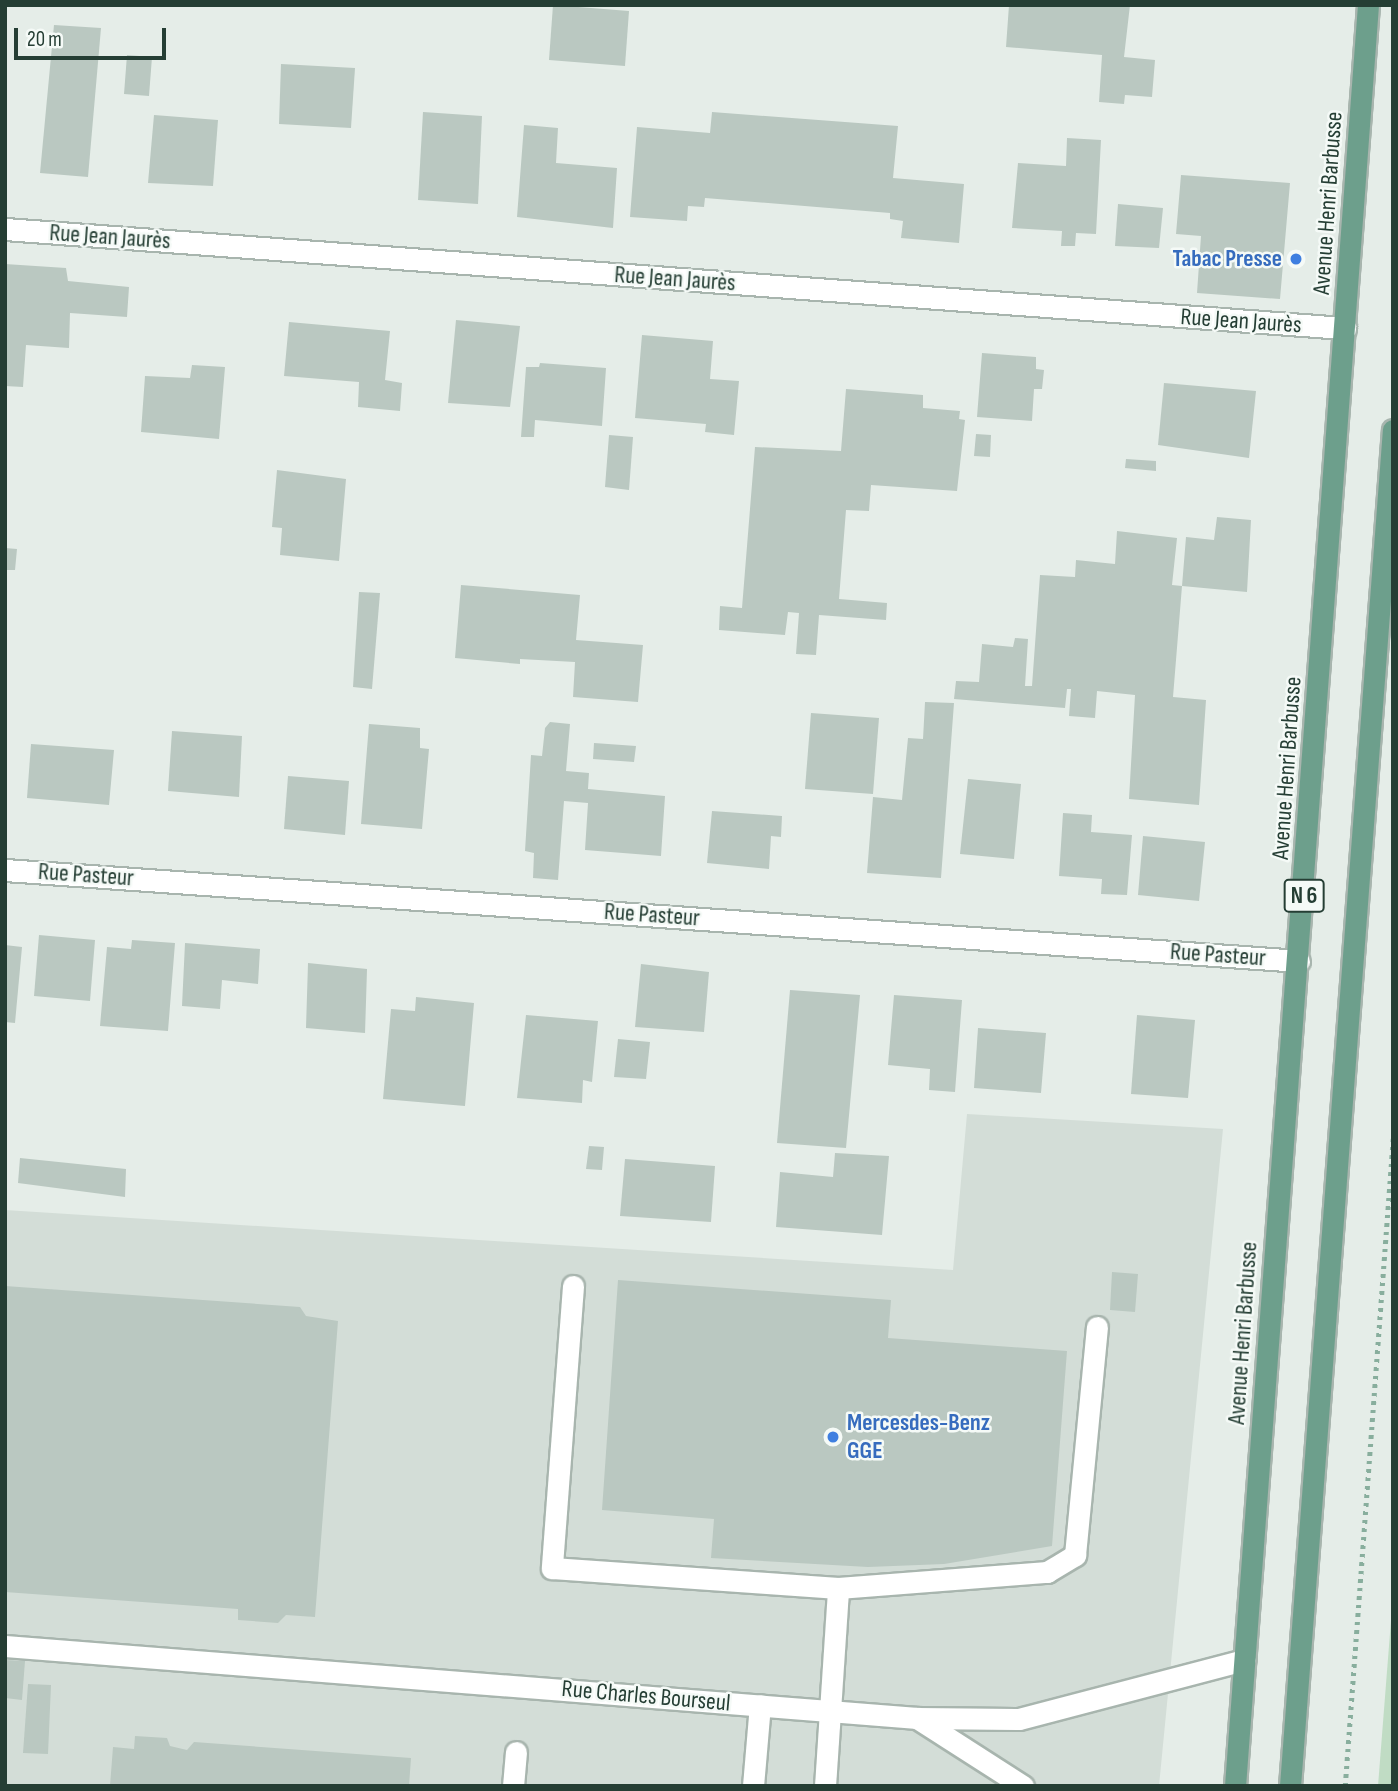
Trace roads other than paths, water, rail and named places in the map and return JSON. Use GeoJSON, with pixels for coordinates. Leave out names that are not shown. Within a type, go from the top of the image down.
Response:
{"type":"FeatureCollection","features":[{"type":"Feature","properties":{"kind":"main road","name":"Avenue Henri Barbusse"},"geometry":{"type":"LineString","coordinates":[[1235,1786],[1299,961],[1368,5]]}},
{"type":"Feature","properties":{"kind":"main road","name":"N 6"},"geometry":{"type":"LineString","coordinates":[[1290,1786],[1393,430]]}},
{"type":"Feature","properties":{"kind":"street","name":"Rue Jean Jaurès"},"geometry":{"type":"LineString","coordinates":[[5,229],[1345,328]]}},
{"type":"Feature","properties":{"kind":"street","name":"Rue Pasteur"},"geometry":{"type":"LineString","coordinates":[[5,870],[1299,961]]}},
{"type":"Feature","properties":{"kind":"street"},"geometry":{"type":"LineString","coordinates":[[573,1286],[552,1568],[838,1588],[1047,1572],[1075,1555],[1097,1327]]}},
{"type":"Feature","properties":{"kind":"street"},"geometry":{"type":"LineString","coordinates":[[825,1786],[838,1588]]}},
{"type":"Feature","properties":{"kind":"street","name":"Rue Charles Bourseul"},"geometry":{"type":"LineString","coordinates":[[5,1646],[916,1718],[1019,1719],[1244,1660]]}},
{"type":"Feature","properties":{"kind":"street"},"geometry":{"type":"LineString","coordinates":[[753,1786],[760,1705]]}},
{"type":"Feature","properties":{"kind":"street","name":"Rue Charles Bourseul"},"geometry":{"type":"LineString","coordinates":[[916,1718],[1023,1786]]}},
{"type":"Feature","properties":{"kind":"street"},"geometry":{"type":"LineString","coordinates":[[513,1786],[516,1752]]}},
{"type":"Feature","properties":{"kind":"place","name":"Tabac Presse"},"geometry":{"type":"Point","coordinates":[1296,259]}},
{"type":"Feature","properties":{"kind":"place","name":"Mercesdes-Benz GGE"},"geometry":{"type":"Point","coordinates":[833,1437]}}]}
